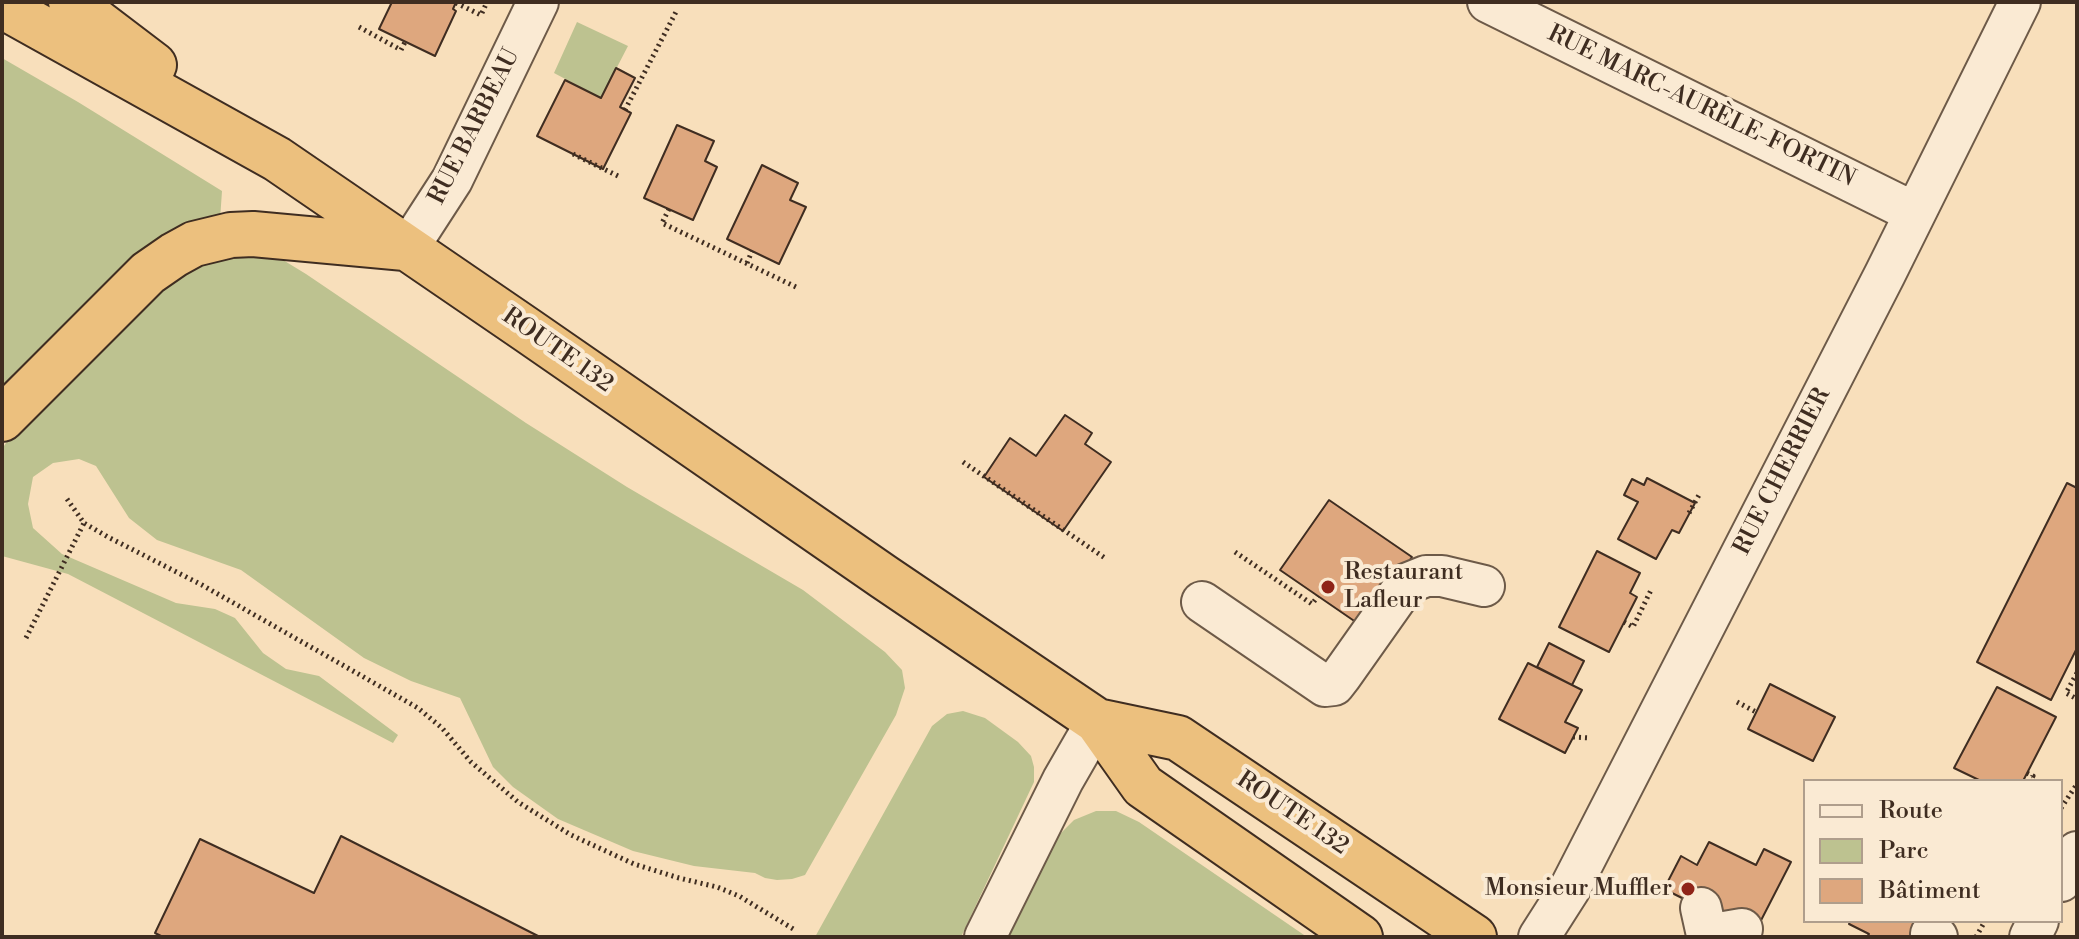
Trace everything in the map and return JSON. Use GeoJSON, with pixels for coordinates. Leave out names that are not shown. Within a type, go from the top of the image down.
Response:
{"type":"FeatureCollection","features":[{"type":"Feature","properties":{"kind":"highway"},"geometry":{"type":"LineString","coordinates":[[71,2],[277,159]]}},
{"type":"Feature","properties":{"kind":"highway","name":"ROUTE 132"},"geometry":{"type":"LineString","coordinates":[[2,6],[277,159],[408,248],[1097,721],[1143,786],[1360,937]]}},
{"type":"Feature","properties":{"kind":"highway"},"geometry":{"type":"LineString","coordinates":[[2,419],[148,273],[194,244],[231,235],[253,234],[408,248]]}},
{"type":"Feature","properties":{"kind":"highway","name":"ROUTE 132"},"geometry":{"type":"LineString","coordinates":[[1097,721],[1178,738],[1474,937]]}},
{"type":"Feature","properties":{"kind":"street","name":"RUE BARBEAU"},"geometry":{"type":"LineString","coordinates":[[408,248],[452,180],[538,2]]}},
{"type":"Feature","properties":{"kind":"street","name":"RUE MARC-AURÈLE-FORTIN"},"geometry":{"type":"LineString","coordinates":[[1488,2],[1915,213]]}},
{"type":"Feature","properties":{"kind":"street","name":"RUE CHERRIER"},"geometry":{"type":"LineString","coordinates":[[1539,937],[1569,890],[2020,2]]}},
{"type":"Feature","properties":{"kind":"street"},"geometry":{"type":"LineString","coordinates":[[1202,602],[1325,686],[1334,685],[1406,584],[1426,576],[1442,576],[1484,586]]}},
{"type":"Feature","properties":{"kind":"street"},"geometry":{"type":"LineString","coordinates":[[985,937],[1063,780],[1097,721]]}},
{"type":"Feature","properties":{"kind":"street"},"geometry":{"type":"LineString","coordinates":[[2063,877],[2077,852]]}},
{"type":"Feature","properties":{"kind":"street"},"geometry":{"type":"LineString","coordinates":[[1701,908],[1707,935],[1742,929]]}},
{"type":"Feature","properties":{"kind":"path"},"geometry":{"type":"LineString","coordinates":[[456,3],[481,15],[487,2]]}},
{"type":"Feature","properties":{"kind":"path"},"geometry":{"type":"LineString","coordinates":[[625,110],[677,10]]}},
{"type":"Feature","properties":{"kind":"path"},"geometry":{"type":"LineString","coordinates":[[359,27],[401,50],[405,42]]}},
{"type":"Feature","properties":{"kind":"path"},"geometry":{"type":"LineString","coordinates":[[573,154],[620,177]]}},
{"type":"Feature","properties":{"kind":"path"},"geometry":{"type":"LineString","coordinates":[[669,209],[662,223],[796,287]]}},
{"type":"Feature","properties":{"kind":"path"},"geometry":{"type":"LineString","coordinates":[[747,263],[752,251]]}},
{"type":"Feature","properties":{"kind":"path"},"geometry":{"type":"LineString","coordinates":[[963,462],[1105,558]]}},
{"type":"Feature","properties":{"kind":"path"},"geometry":{"type":"LineString","coordinates":[[1689,513],[1699,495]]}},
{"type":"Feature","properties":{"kind":"path"},"geometry":{"type":"LineString","coordinates":[[67,499],[84,523],[283,629],[418,708],[442,728],[471,762],[518,802],[571,835],[634,864],[728,891],[795,930]]}},
{"type":"Feature","properties":{"kind":"path"},"geometry":{"type":"LineString","coordinates":[[26,638],[84,523]]}},
{"type":"Feature","properties":{"kind":"path"},"geometry":{"type":"LineString","coordinates":[[1235,552],[1312,604],[1318,596]]}},
{"type":"Feature","properties":{"kind":"path"},"geometry":{"type":"LineString","coordinates":[[1624,622],[1633,627],[1652,588]]}},
{"type":"Feature","properties":{"kind":"path"},"geometry":{"type":"LineString","coordinates":[[2077,673],[2066,693],[2077,699]]}},
{"type":"Feature","properties":{"kind":"path"},"geometry":{"type":"LineString","coordinates":[[2061,679],[2071,684]]}},
{"type":"Feature","properties":{"kind":"path"},"geometry":{"type":"LineString","coordinates":[[1737,702],[1756,712]]}},
{"type":"Feature","properties":{"kind":"path"},"geometry":{"type":"LineString","coordinates":[[1573,737],[1590,738]]}},
{"type":"Feature","properties":{"kind":"path"},"geometry":{"type":"LineString","coordinates":[[2027,773],[2033,776],[2031,779]]}},
{"type":"Feature","properties":{"kind":"path"},"geometry":{"type":"LineString","coordinates":[[2063,805],[2077,784]]}},
{"type":"Feature","properties":{"kind":"green space"},"geometry":{"type":"Polygon","coordinates":[[[577,22],[628,46],[601,98],[554,73],[577,22]]]}},
{"type":"Feature","properties":{"kind":"green space"},"geometry":{"type":"Polygon","coordinates":[[[2,58],[222,191],[220,220],[2,393],[2,58]]]}},
{"type":"Feature","properties":{"kind":"green space"},"geometry":{"type":"Polygon","coordinates":[[[230,254],[264,255],[283,260],[306,274],[526,423],[627,487],[803,590],[885,652],[902,670],[905,688],[896,715],[805,875],[777,880],[755,873],[694,866],[633,851],[558,819],[513,787],[493,767],[460,698],[411,681],[364,658],[241,570],[157,540],[129,518],[96,466],[79,459],[53,463],[33,477],[28,504],[33,528],[62,554],[176,603],[215,609],[235,618],[263,653],[286,669],[319,676],[398,735],[393,743],[68,574],[2,556],[2,449],[6,443],[160,282],[193,266],[230,254]]]}},
{"type":"Feature","properties":{"kind":"green space"},"geometry":{"type":"Polygon","coordinates":[[[963,711],[985,718],[1018,742],[1031,756],[1034,782],[961,937],[815,937],[932,726],[947,714],[963,711]]]}},
{"type":"Feature","properties":{"kind":"green space"},"geometry":{"type":"Polygon","coordinates":[[[1096,811],[1116,811],[1139,822],[1307,937],[1009,937],[1057,837],[1074,820],[1096,811]]]}},
{"type":"Feature","properties":{"kind":"building"},"geometry":{"type":"Polygon","coordinates":[[[392,2],[456,2],[453,9],[456,11],[435,56],[379,29],[392,2]]]}},
{"type":"Feature","properties":{"kind":"building"},"geometry":{"type":"Polygon","coordinates":[[[616,68],[635,78],[620,107],[631,113],[603,169],[537,136],[565,80],[601,98],[616,68]]]}},
{"type":"Feature","properties":{"kind":"building"},"geometry":{"type":"Polygon","coordinates":[[[677,125],[714,141],[705,161],[717,167],[693,220],[644,198],[677,125]]]}},
{"type":"Feature","properties":{"kind":"building"},"geometry":{"type":"Polygon","coordinates":[[[762,165],[798,183],[790,200],[806,207],[779,264],[727,239],[762,165]]]}},
{"type":"Feature","properties":{"kind":"building"},"geometry":{"type":"Polygon","coordinates":[[[1065,415],[1092,433],[1085,444],[1111,462],[1063,531],[984,477],[1010,438],[1036,456],[1065,415]]]}},
{"type":"Feature","properties":{"kind":"building"},"geometry":{"type":"Polygon","coordinates":[[[1647,478],[1695,503],[1679,533],[1672,530],[1656,559],[1618,539],[1638,502],[1624,495],[1632,479],[1644,485],[1647,478]]]}},
{"type":"Feature","properties":{"kind":"building"},"geometry":{"type":"Polygon","coordinates":[[[2067,483],[2077,488],[2077,648],[2051,700],[1977,662],[2067,483]]]}},
{"type":"Feature","properties":{"kind":"building"},"geometry":{"type":"Polygon","coordinates":[[[1329,500],[1412,557],[1363,627],[1280,570],[1329,500]]]}},
{"type":"Feature","properties":{"kind":"building"},"geometry":{"type":"Polygon","coordinates":[[[1597,551],[1640,573],[1630,593],[1637,597],[1609,652],[1559,627],[1597,551]]]}},
{"type":"Feature","properties":{"kind":"building"},"geometry":{"type":"Polygon","coordinates":[[[1549,643],[1584,661],[1572,685],[1537,667],[1549,643]]]}},
{"type":"Feature","properties":{"kind":"building"},"geometry":{"type":"Polygon","coordinates":[[[1528,663],[1582,690],[1565,722],[1578,728],[1565,753],[1499,719],[1528,663]]]}},
{"type":"Feature","properties":{"kind":"building"},"geometry":{"type":"Polygon","coordinates":[[[1770,684],[1835,717],[1813,761],[1748,729],[1770,684]]]}},
{"type":"Feature","properties":{"kind":"building"},"geometry":{"type":"Polygon","coordinates":[[[1997,687],[2056,717],[2024,779],[1977,779],[1954,768],[1997,687]]]}},
{"type":"Feature","properties":{"kind":"building"},"geometry":{"type":"Polygon","coordinates":[[[341,836],[540,937],[163,937],[155,933],[200,839],[314,893],[341,836]]]}},
{"type":"Feature","properties":{"kind":"building"},"geometry":{"type":"Polygon","coordinates":[[[1709,842],[1756,865],[1764,849],[1791,862],[1754,934],[1664,889],[1681,856],[1697,865],[1709,842]]]}},
{"type":"Feature","properties":{"kind":"building"},"geometry":{"type":"Polygon","coordinates":[[[1937,923],[1930,937],[1867,937],[1869,934],[1849,924],[1937,923]]]}},
{"type":"Feature","properties":{"kind":"place","name":"Restaurant Lafleur"},"geometry":{"type":"Point","coordinates":[1328,587]}},
{"type":"Feature","properties":{"kind":"place","name":"Monsieur Muffler"},"geometry":{"type":"Point","coordinates":[1688,889]}}]}
